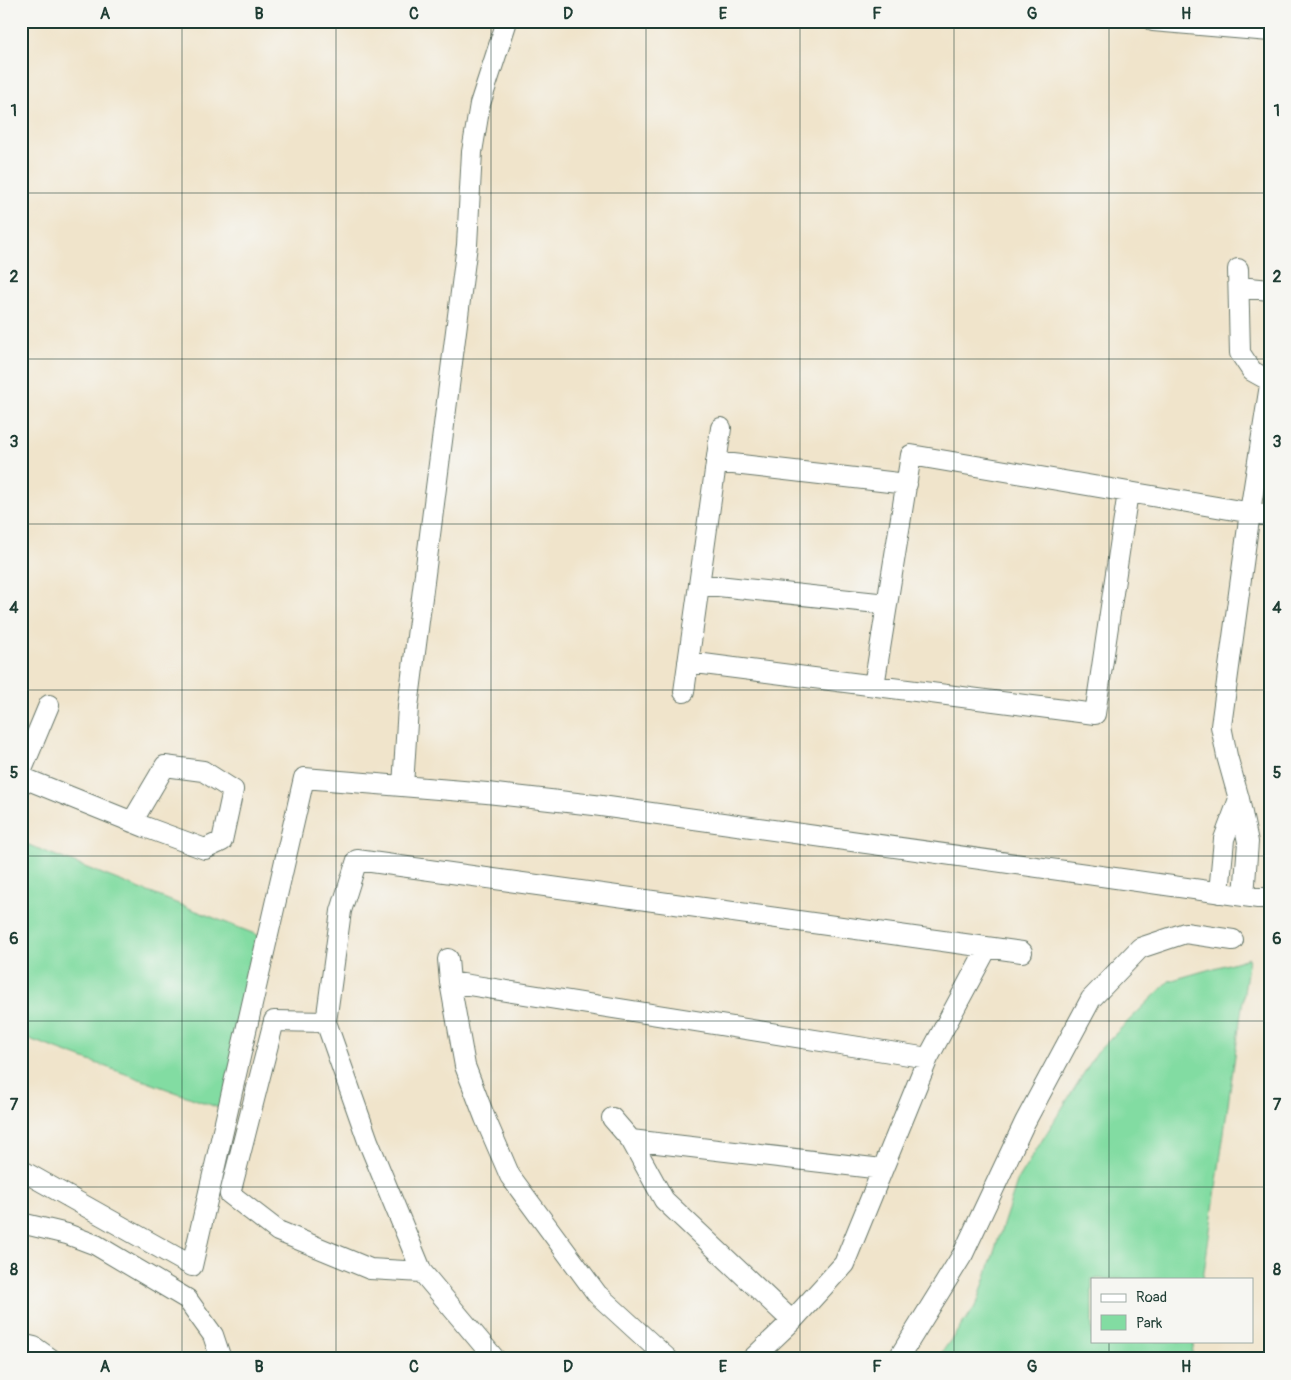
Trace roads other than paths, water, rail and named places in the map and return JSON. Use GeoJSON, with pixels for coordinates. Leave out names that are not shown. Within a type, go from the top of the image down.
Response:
{"type":"FeatureCollection","features":[{"type":"Feature","properties":{"kind":"street"},"geometry":{"type":"LineString","coordinates":[[403,786],[408,707],[467,245],[472,152],[480,104],[507,21]]}},
{"type":"Feature","properties":{"kind":"street"},"geometry":{"type":"LineString","coordinates":[[1153,21],[1270,31]]}},
{"type":"Feature","properties":{"kind":"street"},"geometry":{"type":"LineString","coordinates":[[1270,290],[1239,278],[1240,353],[1252,371],[1270,381]]}},
{"type":"Feature","properties":{"kind":"street"},"geometry":{"type":"LineString","coordinates":[[1244,896],[1248,842],[1221,726],[1250,512],[1270,385]]}},
{"type":"Feature","properties":{"kind":"street"},"geometry":{"type":"LineString","coordinates":[[684,692],[721,428]]}},
{"type":"Feature","properties":{"kind":"street"},"geometry":{"type":"LineString","coordinates":[[874,686],[911,455],[1270,516]]}},
{"type":"Feature","properties":{"kind":"street"},"geometry":{"type":"LineString","coordinates":[[716,462],[907,484]]}},
{"type":"Feature","properties":{"kind":"street"},"geometry":{"type":"LineString","coordinates":[[688,662],[1095,714],[1128,492]]}},
{"type":"Feature","properties":{"kind":"street"},"geometry":{"type":"LineString","coordinates":[[700,584],[887,604]]}},
{"type":"Feature","properties":{"kind":"street"},"geometry":{"type":"LineString","coordinates":[[21,772],[49,705]]}},
{"type":"Feature","properties":{"kind":"street"},"geometry":{"type":"LineString","coordinates":[[21,777],[132,822],[206,849],[222,841],[233,790],[203,771],[165,766],[132,822]]}},
{"type":"Feature","properties":{"kind":"street"},"geometry":{"type":"LineString","coordinates":[[21,1170],[192,1266],[304,778],[486,793],[604,807],[1219,893],[1270,898]]}},
{"type":"Feature","properties":{"kind":"street"},"geometry":{"type":"LineString","coordinates":[[1219,893],[1224,839],[1239,799]]}},
{"type":"Feature","properties":{"kind":"street"},"geometry":{"type":"LineString","coordinates":[[496,1359],[422,1272],[368,1141],[326,1022],[340,911],[357,860],[1022,952]]}},
{"type":"Feature","properties":{"kind":"street"},"geometry":{"type":"LineString","coordinates":[[898,1359],[963,1254],[1026,1122],[1091,999],[1140,948],[1185,933],[1232,940]]}},
{"type":"Feature","properties":{"kind":"street"},"geometry":{"type":"LineString","coordinates":[[752,1359],[792,1321],[844,1264],[928,1058],[988,948]]}},
{"type":"Feature","properties":{"kind":"street"},"geometry":{"type":"LineString","coordinates":[[448,959],[450,982],[465,1066],[510,1176],[596,1294],[668,1359]]}},
{"type":"Feature","properties":{"kind":"street"},"geometry":{"type":"LineString","coordinates":[[450,982],[928,1058]]}},
{"type":"Feature","properties":{"kind":"street"},"geometry":{"type":"LineString","coordinates":[[326,1022],[274,1021],[230,1194],[278,1231],[370,1269],[422,1272]]}},
{"type":"Feature","properties":{"kind":"street"},"geometry":{"type":"LineString","coordinates":[[612,1118],[631,1140],[664,1200],[792,1321]]}},
{"type":"Feature","properties":{"kind":"street"},"geometry":{"type":"LineString","coordinates":[[631,1140],[882,1169]]}},
{"type":"Feature","properties":{"kind":"street"},"geometry":{"type":"LineString","coordinates":[[21,1224],[67,1234],[96,1245],[187,1299],[213,1335],[221,1359]]}},
{"type":"Feature","properties":{"kind":"street"},"geometry":{"type":"LineString","coordinates":[[21,1344],[34,1347],[50,1359]]}}]}
